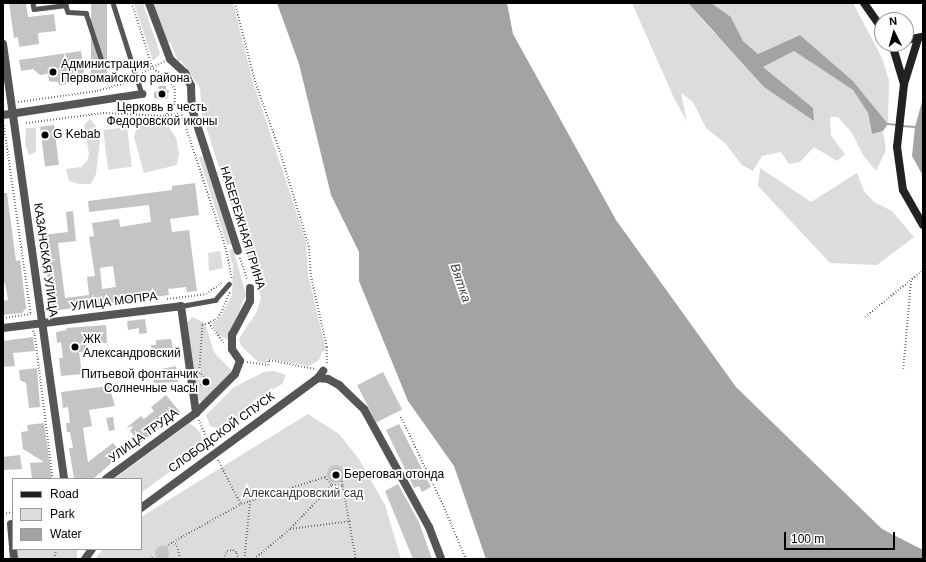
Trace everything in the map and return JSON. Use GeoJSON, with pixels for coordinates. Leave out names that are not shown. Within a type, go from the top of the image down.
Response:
{"type":"FeatureCollection","features":[{"type":"Feature","properties":{"kind":"street","name":"НАБЕРЕЖНАЯ ГРИНА"},"geometry":{"type":"LineString","coordinates":[[149,3],[170,59],[188,80],[192,109],[238,251]]}},
{"type":"Feature","properties":{"kind":"street"},"geometry":{"type":"LineString","coordinates":[[864,3],[874,17]]}},
{"type":"Feature","properties":{"kind":"street"},"geometry":{"type":"LineString","coordinates":[[921,38],[904,84],[897,147],[904,190],[923,225]]}},
{"type":"Feature","properties":{"kind":"street","name":"КАЗАНСКАЯ УЛИЦА"},"geometry":{"type":"LineString","coordinates":[[3,44],[64,478]]}},
{"type":"Feature","properties":{"kind":"street"},"geometry":{"type":"LineString","coordinates":[[894,52],[904,84]]}},
{"type":"Feature","properties":{"kind":"street"},"geometry":{"type":"LineString","coordinates":[[3,115],[142,94]]}},
{"type":"Feature","properties":{"kind":"street","name":"НАБЕРЕЖНАЯ ГРИНА"},"geometry":{"type":"LineString","coordinates":[[196,413],[235,374],[240,361],[232,349],[232,335],[250,300],[250,288]]}},
{"type":"Feature","properties":{"kind":"street"},"geometry":{"type":"LineString","coordinates":[[181,306],[196,413]]}},
{"type":"Feature","properties":{"kind":"street","name":"УЛИЦА МОПРА"},"geometry":{"type":"LineString","coordinates":[[3,328],[181,306]]}},
{"type":"Feature","properties":{"kind":"street","name":"СЛОБОДСКОЙ СПУСК"},"geometry":{"type":"LineString","coordinates":[[142,507],[320,375],[339,385],[357,401],[367,414],[429,527],[441,559]]}},
{"type":"Feature","properties":{"kind":"street","name":"УЛИЦА ТРУДА"},"geometry":{"type":"LineString","coordinates":[[107,478],[196,413]]}},
{"type":"Feature","properties":{"kind":"street"},"geometry":{"type":"LineString","coordinates":[[9,524],[12,542]]}},
{"type":"Feature","properties":{"kind":"street"},"geometry":{"type":"LineString","coordinates":[[85,559],[91,550]]}},
{"type":"Feature","properties":{"kind":"lane"},"geometry":{"type":"LineString","coordinates":[[33,3],[34,9],[65,4],[68,12],[86,14],[104,67]]}},
{"type":"Feature","properties":{"kind":"lane"},"geometry":{"type":"LineString","coordinates":[[113,3],[142,94]]}},
{"type":"Feature","properties":{"kind":"lane"},"geometry":{"type":"LineString","coordinates":[[181,306],[215,300],[230,284]]}},
{"type":"Feature","properties":{"kind":"path"},"geometry":{"type":"LineString","coordinates":[[132,3],[153,69],[166,77],[175,89],[175,104],[165,116]]}},
{"type":"Feature","properties":{"kind":"path"},"geometry":{"type":"LineString","coordinates":[[235,3],[255,81],[279,148],[309,246],[311,276],[329,363]]}},
{"type":"Feature","properties":{"kind":"path"},"geometry":{"type":"LineString","coordinates":[[16,102],[97,91],[134,80],[136,75],[153,69],[162,63]]}},
{"type":"Feature","properties":{"kind":"path"},"geometry":{"type":"LineString","coordinates":[[26,123],[103,113],[165,116],[192,109]]}},
{"type":"Feature","properties":{"kind":"path"},"geometry":{"type":"LineString","coordinates":[[181,112],[226,248],[232,279],[230,284]]}},
{"type":"Feature","properties":{"kind":"path"},"geometry":{"type":"LineString","coordinates":[[4,125],[31,314]]}},
{"type":"Feature","properties":{"kind":"path","name":"НАБЕРЕЖНАЯ ГРИНА"},"geometry":{"type":"LineString","coordinates":[[238,251],[250,288]]}},
{"type":"Feature","properties":{"kind":"path"},"geometry":{"type":"LineString","coordinates":[[865,317],[923,270]]}},
{"type":"Feature","properties":{"kind":"path"},"geometry":{"type":"LineString","coordinates":[[227,276],[232,279]]}},
{"type":"Feature","properties":{"kind":"path"},"geometry":{"type":"LineString","coordinates":[[164,300],[206,294],[224,280]]}},
{"type":"Feature","properties":{"kind":"path"},"geometry":{"type":"LineString","coordinates":[[903,369],[911,280]]}},
{"type":"Feature","properties":{"kind":"path"},"geometry":{"type":"LineString","coordinates":[[198,378],[202,325],[209,323],[221,313],[230,290]]}},
{"type":"Feature","properties":{"kind":"path"},"geometry":{"type":"LineString","coordinates":[[3,318],[31,314],[33,312]]}},
{"type":"Feature","properties":{"kind":"path"},"geometry":{"type":"LineString","coordinates":[[209,323],[219,339],[232,349]]}},
{"type":"Feature","properties":{"kind":"path"},"geometry":{"type":"LineString","coordinates":[[32,330],[35,335],[53,478]]}},
{"type":"Feature","properties":{"kind":"path"},"geometry":{"type":"LineString","coordinates":[[253,362],[268,365],[268,360],[305,367]]}},
{"type":"Feature","properties":{"kind":"path"},"geometry":{"type":"LineString","coordinates":[[195,388],[210,382],[199,372]]}},
{"type":"Feature","properties":{"kind":"path"},"geometry":{"type":"LineString","coordinates":[[401,417],[446,509],[466,559]]}},
{"type":"Feature","properties":{"kind":"path"},"geometry":{"type":"LineString","coordinates":[[204,435],[212,448]]}},
{"type":"Feature","properties":{"kind":"path"},"geometry":{"type":"LineString","coordinates":[[215,455],[241,504]]}},
{"type":"Feature","properties":{"kind":"path"},"geometry":{"type":"LineString","coordinates":[[166,547],[241,504],[327,477],[332,485]]}},
{"type":"Feature","properties":{"kind":"path"},"geometry":{"type":"LineString","coordinates":[[342,481],[356,559]]}},
{"type":"Feature","properties":{"kind":"path"},"geometry":{"type":"LineString","coordinates":[[332,485],[343,486]]}},
{"type":"Feature","properties":{"kind":"path"},"geometry":{"type":"LineString","coordinates":[[254,559],[289,530],[332,485]]}},
{"type":"Feature","properties":{"kind":"path"},"geometry":{"type":"LineString","coordinates":[[244,559],[250,501]]}},
{"type":"Feature","properties":{"kind":"path"},"geometry":{"type":"LineString","coordinates":[[289,530],[350,521]]}},
{"type":"Feature","properties":{"kind":"path"},"geometry":{"type":"LineString","coordinates":[[173,542],[177,547],[180,559]]}},
{"type":"Feature","properties":{"kind":"path"},"geometry":{"type":"LineString","coordinates":[[223,559],[227,551],[232,550],[237,553],[239,559]]}},
{"type":"Feature","properties":{"kind":"path"},"geometry":{"type":"LineString","coordinates":[[149,559],[154,556]]}},
{"type":"Feature","properties":{"kind":"green space"},"geometry":{"type":"Polygon","coordinates":[[[134,3],[143,3],[160,54],[153,61],[134,3]]]}},
{"type":"Feature","properties":{"kind":"green space"},"geometry":{"type":"Polygon","coordinates":[[[152,3],[233,3],[253,82],[306,241],[308,275],[326,350],[322,352],[319,360],[309,366],[268,359],[267,363],[258,362],[241,346],[239,339],[256,313],[261,298],[202,114],[200,88],[181,60],[178,61],[170,42],[166,43],[152,3]]]}},
{"type":"Feature","properties":{"kind":"green space"},"geometry":{"type":"Polygon","coordinates":[[[632,3],[688,3],[714,33],[812,108],[763,67],[794,51],[853,90],[868,113],[872,134],[883,131],[886,150],[876,171],[863,155],[852,133],[838,117],[830,117],[831,136],[845,154],[837,161],[814,147],[800,162],[789,164],[781,152],[762,156],[753,171],[742,165],[725,143],[706,128],[693,102],[681,93],[687,122],[673,96],[632,3]]]}},
{"type":"Feature","properties":{"kind":"green space"},"geometry":{"type":"Polygon","coordinates":[[[711,3],[853,3],[874,43],[874,52],[879,52],[882,58],[889,80],[888,124],[853,81],[800,35],[758,54],[743,41],[731,17],[711,3]]]}},
{"type":"Feature","properties":{"kind":"green space"},"geometry":{"type":"Polygon","coordinates":[[[90,119],[96,126],[100,139],[96,174],[91,184],[79,184],[69,181],[66,169],[81,167],[87,161],[89,154],[84,125],[90,119]]]}},
{"type":"Feature","properties":{"kind":"green space"},"geometry":{"type":"Polygon","coordinates":[[[138,123],[169,127],[176,138],[179,153],[177,165],[144,173],[134,137],[138,123]]]}},
{"type":"Feature","properties":{"kind":"green space"},"geometry":{"type":"Polygon","coordinates":[[[127,127],[132,167],[108,170],[103,130],[127,127]]]}},
{"type":"Feature","properties":{"kind":"green space"},"geometry":{"type":"Polygon","coordinates":[[[26,128],[36,128],[36,152],[29,155],[25,144],[26,128]]]}},
{"type":"Feature","properties":{"kind":"green space"},"geometry":{"type":"Polygon","coordinates":[[[204,156],[231,244],[227,245],[199,157],[204,156]]]}},
{"type":"Feature","properties":{"kind":"green space"},"geometry":{"type":"Polygon","coordinates":[[[760,168],[811,202],[857,173],[864,191],[874,202],[892,211],[914,237],[877,265],[830,263],[758,186],[760,168]]]}},
{"type":"Feature","properties":{"kind":"green space"},"geometry":{"type":"Polygon","coordinates":[[[233,249],[246,294],[228,340],[217,334],[212,324],[222,315],[232,295],[233,266],[229,250],[233,249]]]}},
{"type":"Feature","properties":{"kind":"green space"},"geometry":{"type":"Polygon","coordinates":[[[220,251],[223,268],[209,271],[208,253],[220,251]]]}},
{"type":"Feature","properties":{"kind":"green space"},"geometry":{"type":"Polygon","coordinates":[[[192,317],[205,323],[214,352],[232,371],[229,377],[204,401],[200,401],[197,397],[187,323],[192,317]]]}},
{"type":"Feature","properties":{"kind":"green space"},"geometry":{"type":"Polygon","coordinates":[[[274,371],[286,375],[282,384],[254,400],[225,430],[210,426],[206,415],[234,387],[264,372],[274,371]]]}},
{"type":"Feature","properties":{"kind":"green space","name":"Александровский сад"},"geometry":{"type":"Polygon","coordinates":[[[308,414],[339,434],[359,459],[385,505],[401,559],[95,559],[102,550],[142,550],[142,516],[308,414]]]}},
{"type":"Feature","properties":{"kind":"green space"},"geometry":{"type":"Polygon","coordinates":[[[190,423],[200,432],[202,442],[200,449],[142,492],[142,478],[115,478],[190,423]]]}},
{"type":"Feature","properties":{"kind":"green space"},"geometry":{"type":"Polygon","coordinates":[[[15,550],[77,550],[77,559],[15,559],[15,550]]]}},
{"type":"Feature","properties":{"kind":"water","name":"Вятка"},"geometry":{"type":"Polygon","coordinates":[[[277,3],[507,3],[513,34],[616,220],[736,387],[882,529],[923,550],[923,559],[486,559],[454,466],[408,401],[359,281],[359,252],[331,195],[299,64],[277,3]]]}},
{"type":"Feature","properties":{"kind":"water"},"geometry":{"type":"Polygon","coordinates":[[[688,3],[711,3],[731,17],[743,41],[758,54],[800,35],[853,81],[888,124],[883,131],[872,134],[868,113],[853,90],[794,51],[763,67],[813,108],[814,121],[764,87],[688,3]]]}},
{"type":"Feature","properties":{"kind":"water"},"geometry":{"type":"Polygon","coordinates":[[[923,98],[923,176],[912,156],[915,127],[923,98]]]}},
{"type":"Feature","properties":{"kind":"building"},"geometry":{"type":"Polygon","coordinates":[[[9,3],[26,3],[28,17],[54,14],[56,31],[38,33],[39,44],[19,47],[18,37],[14,38],[9,3]]]}},
{"type":"Feature","properties":{"kind":"building"},"geometry":{"type":"Polygon","coordinates":[[[91,3],[107,3],[107,79],[91,79],[91,3]]]}},
{"type":"Feature","properties":{"kind":"building"},"geometry":{"type":"Polygon","coordinates":[[[81,51],[84,72],[76,83],[59,85],[58,82],[49,81],[48,74],[40,75],[33,69],[21,71],[19,60],[81,51]]]}},
{"type":"Feature","properties":{"kind":"building","name":"Церковь в честь Федоровской иконы"},"geometry":{"type":"Polygon","coordinates":[[[158,86],[166,86],[166,90],[169,90],[167,99],[154,98],[154,92],[159,91],[158,86]]]}},
{"type":"Feature","properties":{"kind":"building"},"geometry":{"type":"Polygon","coordinates":[[[54,125],[59,165],[45,166],[40,127],[54,125]]]}},
{"type":"Feature","properties":{"kind":"building"},"geometry":{"type":"Polygon","coordinates":[[[195,183],[199,215],[170,219],[172,232],[189,230],[197,291],[187,292],[186,287],[168,289],[169,295],[52,311],[42,235],[68,232],[66,212],[73,211],[76,241],[58,243],[65,298],[89,295],[87,277],[95,276],[89,237],[94,236],[92,223],[119,219],[120,227],[151,222],[149,205],[89,212],[88,201],[172,190],[172,186],[195,183]],[[113,266],[100,268],[102,289],[116,287],[113,266]]]}},
{"type":"Feature","properties":{"kind":"building"},"geometry":{"type":"Polygon","coordinates":[[[3,193],[7,193],[16,261],[20,260],[26,308],[22,313],[3,315],[3,301],[8,300],[5,283],[3,283],[3,193]]]}},
{"type":"Feature","properties":{"kind":"building"},"geometry":{"type":"Polygon","coordinates":[[[145,319],[147,333],[139,334],[139,328],[128,330],[127,321],[145,319]]]}},
{"type":"Feature","properties":{"kind":"building","name":"ЖК Александровский"},"geometry":{"type":"Polygon","coordinates":[[[106,325],[107,343],[88,345],[89,351],[79,352],[82,374],[61,376],[59,358],[63,358],[61,342],[57,343],[56,332],[67,330],[66,328],[106,325]]]}},
{"type":"Feature","properties":{"kind":"building"},"geometry":{"type":"Polygon","coordinates":[[[33,337],[35,351],[13,353],[15,366],[3,367],[3,341],[33,337]]]}},
{"type":"Feature","properties":{"kind":"building"},"geometry":{"type":"Polygon","coordinates":[[[171,339],[174,354],[152,356],[151,345],[156,345],[156,340],[171,339]]]}},
{"type":"Feature","properties":{"kind":"building"},"geometry":{"type":"Polygon","coordinates":[[[176,366],[178,382],[154,383],[152,371],[176,366]]]}},
{"type":"Feature","properties":{"kind":"building"},"geometry":{"type":"Polygon","coordinates":[[[37,368],[40,407],[29,408],[26,383],[20,380],[19,370],[37,368]]]}},
{"type":"Feature","properties":{"kind":"building"},"geometry":{"type":"Polygon","coordinates":[[[383,372],[402,409],[376,423],[357,385],[383,372]]]}},
{"type":"Feature","properties":{"kind":"building"},"geometry":{"type":"Polygon","coordinates":[[[109,386],[115,406],[89,410],[92,426],[83,428],[88,462],[113,443],[122,454],[94,478],[74,478],[69,448],[73,448],[70,432],[67,432],[66,423],[70,423],[68,407],[63,408],[61,392],[109,386]]]}},
{"type":"Feature","properties":{"kind":"building"},"geometry":{"type":"Polygon","coordinates":[[[166,395],[180,412],[140,443],[130,431],[133,426],[126,428],[141,416],[144,419],[154,411],[151,407],[166,395]]]}},
{"type":"Feature","properties":{"kind":"building"},"geometry":{"type":"Polygon","coordinates":[[[113,417],[115,430],[109,431],[106,418],[113,417]]]}},
{"type":"Feature","properties":{"kind":"building"},"geometry":{"type":"Polygon","coordinates":[[[44,423],[52,478],[32,478],[30,463],[44,462],[23,449],[21,432],[28,431],[27,425],[44,423]]]}},
{"type":"Feature","properties":{"kind":"building"},"geometry":{"type":"Polygon","coordinates":[[[399,424],[431,487],[422,492],[419,486],[414,488],[386,430],[399,424]]]}},
{"type":"Feature","properties":{"kind":"building"},"geometry":{"type":"Polygon","coordinates":[[[20,455],[22,469],[3,470],[3,457],[20,455]]]}},
{"type":"Feature","properties":{"kind":"building","name":"Береговая отонда"},"geometry":{"type":"Polygon","coordinates":[[[336,465],[342,468],[345,474],[342,480],[336,483],[330,480],[327,474],[330,468],[336,465]]]}},
{"type":"Feature","properties":{"kind":"building"},"geometry":{"type":"Polygon","coordinates":[[[398,484],[419,522],[432,559],[413,559],[385,491],[398,484]]]}},
{"type":"Feature","properties":{"kind":"building"},"geometry":{"type":"Polygon","coordinates":[[[159,546],[165,546],[169,550],[169,556],[165,560],[159,560],[155,556],[155,550],[159,546]]]}},
{"type":"Feature","properties":{"kind":"waterway"},"geometry":{"type":"LineString","coordinates":[[888,124],[898,125]]}},
{"type":"Feature","properties":{"kind":"waterway"},"geometry":{"type":"LineString","coordinates":[[902,126],[915,127]]}},
{"type":"Feature","properties":{"kind":"place","name":"Администрация Первомайского района"},"geometry":{"type":"Point","coordinates":[53,72]}},
{"type":"Feature","properties":{"kind":"place","name":"Церковь в честь Федоровской иконы"},"geometry":{"type":"Point","coordinates":[162,94]}},
{"type":"Feature","properties":{"kind":"place","name":"G Kebab"},"geometry":{"type":"Point","coordinates":[45,135]}},
{"type":"Feature","properties":{"kind":"place","name":"ЖК Александровский"},"geometry":{"type":"Point","coordinates":[75,347]}},
{"type":"Feature","properties":{"kind":"place","name":"Питьевой фонтанчик Солнечные часы"},"geometry":{"type":"Point","coordinates":[206,382]}},
{"type":"Feature","properties":{"kind":"place","name":"Береговая отонда"},"geometry":{"type":"Point","coordinates":[336,475]}}]}
